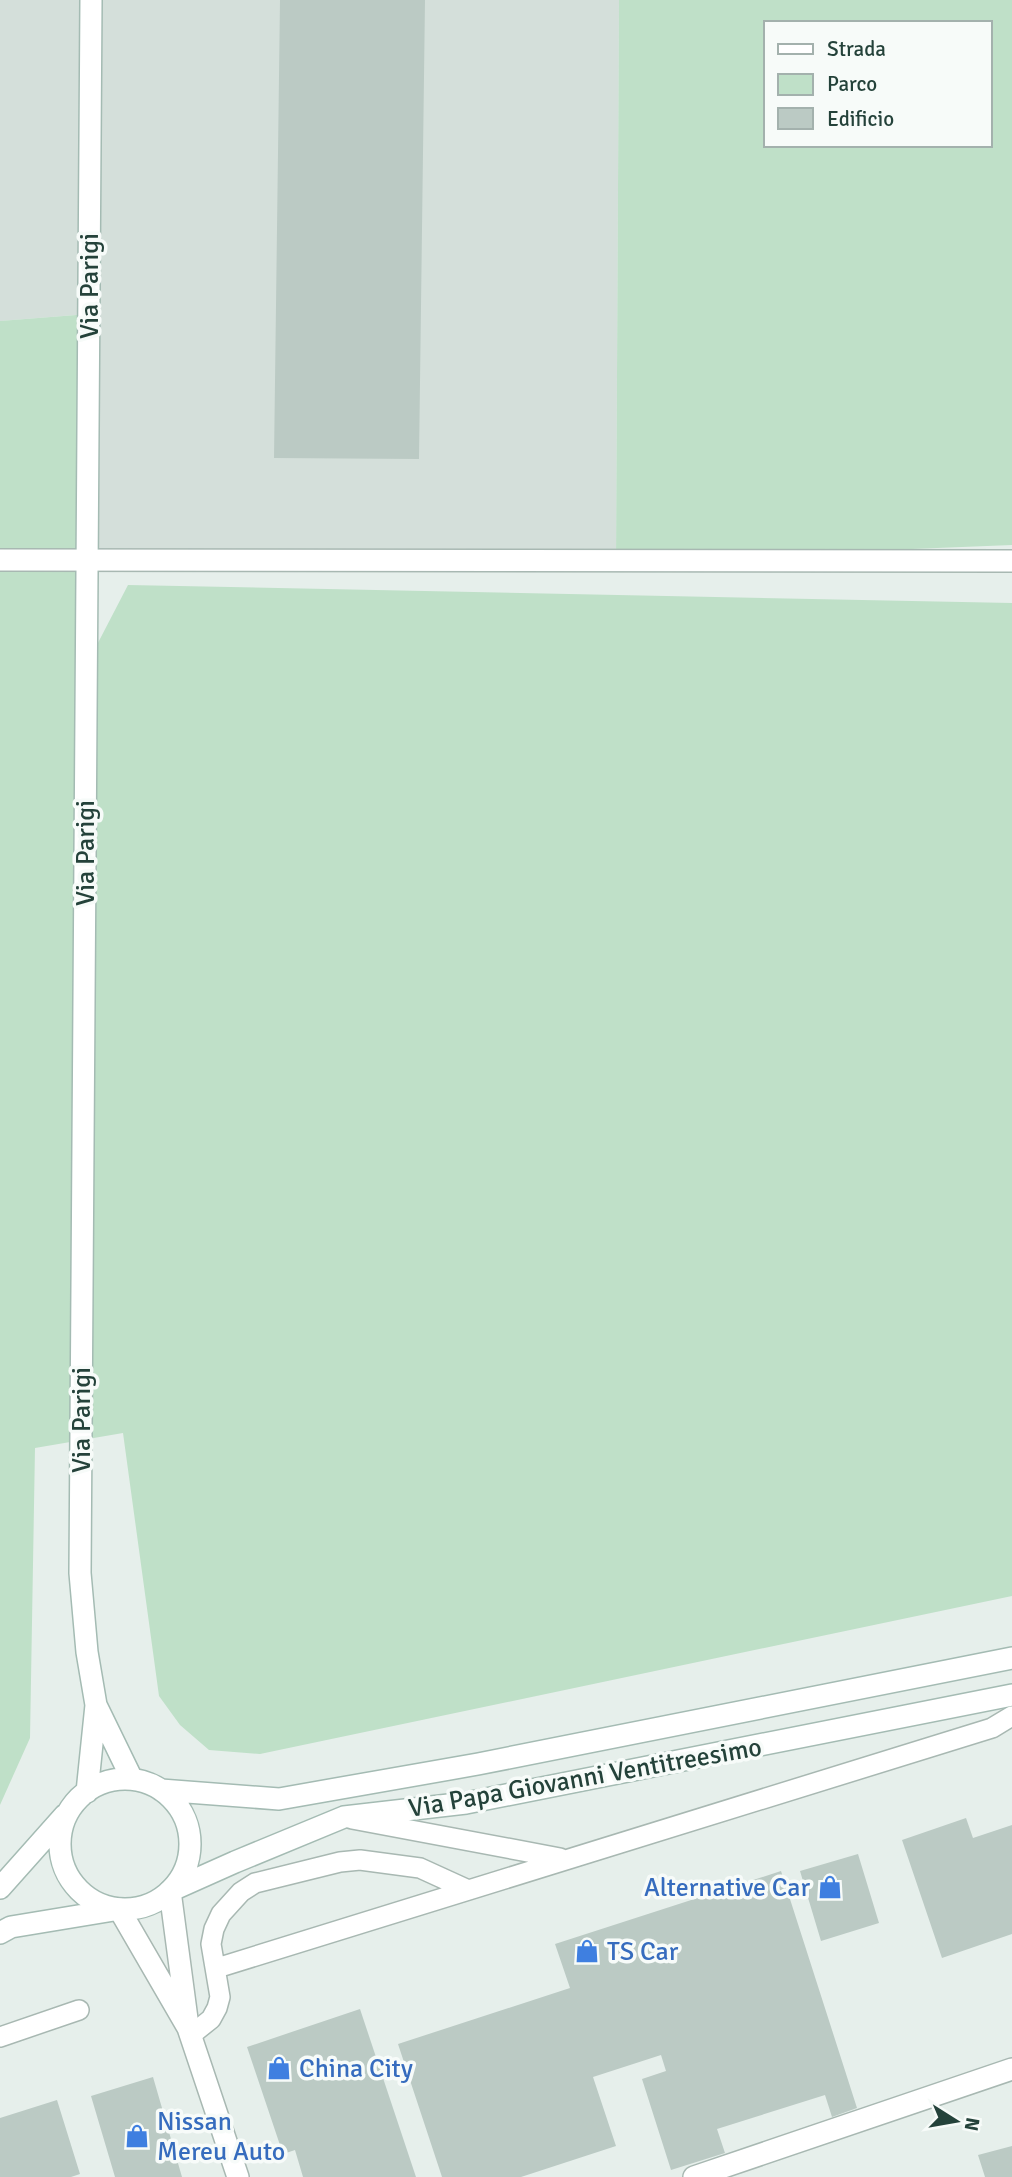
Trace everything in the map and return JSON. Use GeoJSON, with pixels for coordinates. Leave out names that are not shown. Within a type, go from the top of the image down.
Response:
{"type":"FeatureCollection","features":[{"type":"Feature","properties":{"kind":"street","name":"Via Parigi"},"geometry":{"type":"LineString","coordinates":[[87,1792],[96,1705],[87,1652],[80,1573],[91,0]]}},
{"type":"Feature","properties":{"kind":"street"},"geometry":{"type":"LineString","coordinates":[[0,560],[1012,561]]}},
{"type":"Feature","properties":{"kind":"street","name":"Via Papa Giovanni Ventitreesimo"},"geometry":{"type":"LineString","coordinates":[[161,1790],[279,1800],[491,1762],[1012,1658]]}},
{"type":"Feature","properties":{"kind":"street","name":"Via Papa Giovanni Ventitreesimo"},"geometry":{"type":"LineString","coordinates":[[0,1933],[11,1927],[152,1904],[170,1892],[235,1862],[344,1817],[466,1803],[1012,1695]]}},
{"type":"Feature","properties":{"kind":"street","name":"Via Parigi"},"geometry":{"type":"LineString","coordinates":[[96,1705],[132,1779]]}},
{"type":"Feature","properties":{"kind":"street"},"geometry":{"type":"LineString","coordinates":[[0,1888],[87,1792],[108,1781],[132,1779]]}},
{"type":"Feature","properties":{"kind":"street","name":"Via Papa Giovanni Ventitreesimo"},"geometry":{"type":"LineString","coordinates":[[132,1779],[161,1790],[175,1802],[185,1818],[190,1837],[189,1857],[182,1876],[170,1892]]}},
{"type":"Feature","properties":{"kind":"street"},"geometry":{"type":"LineString","coordinates":[[69,1811],[61,1831],[61,1853],[67,1874],[80,1891],[98,1903],[119,1909],[189,2032]]}},
{"type":"Feature","properties":{"kind":"street"},"geometry":{"type":"LineString","coordinates":[[170,1892],[189,2032],[238,2177]]}},
{"type":"Feature","properties":{"kind":"street"},"geometry":{"type":"LineString","coordinates":[[694,2177],[1012,2069]]}},
{"type":"Feature","properties":{"kind":"lane"},"geometry":{"type":"LineString","coordinates":[[217,1968],[992,1728],[1012,1716]]}},
{"type":"Feature","properties":{"kind":"lane"},"geometry":{"type":"LineString","coordinates":[[344,1817],[565,1859]]}},
{"type":"Feature","properties":{"kind":"lane"},"geometry":{"type":"LineString","coordinates":[[189,2032],[211,2019],[220,1997],[211,1944],[214,1929],[221,1914],[241,1892],[255,1883],[271,1877],[360,1860],[420,1868],[466,1889]]}},
{"type":"Feature","properties":{"kind":"lane"},"geometry":{"type":"LineString","coordinates":[[0,2038],[79,2010]]}},
{"type":"Feature","properties":{"kind":"shaded area"},"geometry":{"type":"Polygon","coordinates":[[[0,0],[619,0],[616,561],[87,560],[88,314],[0,321],[0,0]]]}},
{"type":"Feature","properties":{"kind":"green space"},"geometry":{"type":"Polygon","coordinates":[[[619,0],[1012,0],[1012,545],[616,561],[619,0]]]}},
{"type":"Feature","properties":{"kind":"green space"},"geometry":{"type":"Polygon","coordinates":[[[89,314],[87,664],[128,585],[1012,603],[1012,1596],[260,1754],[209,1750],[180,1725],[159,1696],[123,1433],[35,1448],[30,1738],[0,1805],[0,321],[89,314]]]}},
{"type":"Feature","properties":{"kind":"building"},"geometry":{"type":"Polygon","coordinates":[[[280,0],[425,0],[419,459],[274,458],[280,0]]]}},
{"type":"Feature","properties":{"kind":"building"},"geometry":{"type":"Polygon","coordinates":[[[966,1818],[973,1838],[1012,1825],[1012,1934],[942,1958],[902,1840],[966,1818]]]}},
{"type":"Feature","properties":{"kind":"building"},"geometry":{"type":"Polygon","coordinates":[[[858,1854],[879,1923],[821,1941],[800,1871],[858,1854]]]}},
{"type":"Feature","properties":{"kind":"building"},"geometry":{"type":"Polygon","coordinates":[[[781,1871],[857,2108],[832,2117],[825,2095],[717,2129],[725,2153],[671,2170],[642,2079],[666,2071],[661,2055],[593,2077],[616,2146],[521,2177],[442,2177],[398,2044],[570,1988],[555,1944],[781,1871]]]}},
{"type":"Feature","properties":{"kind":"building"},"geometry":{"type":"Polygon","coordinates":[[[360,2009],[416,2177],[303,2177],[295,2150],[283,2154],[247,2047],[360,2009]]]}},
{"type":"Feature","properties":{"kind":"building","name":"Nissan Mereu Auto"},"geometry":{"type":"Polygon","coordinates":[[[153,2077],[182,2177],[115,2177],[91,2096],[153,2077]]]}},
{"type":"Feature","properties":{"kind":"building"},"geometry":{"type":"Polygon","coordinates":[[[57,2100],[80,2174],[71,2177],[0,2177],[0,2118],[57,2100]]]}},
{"type":"Feature","properties":{"kind":"building"},"geometry":{"type":"Polygon","coordinates":[[[1012,2146],[1012,2177],[985,2177],[978,2155],[1012,2146]]]}},
{"type":"Feature","properties":{"kind":"place","name":"Alternative Car"},"geometry":{"type":"Point","coordinates":[830,1887]}},
{"type":"Feature","properties":{"kind":"place","name":"TS Car"},"geometry":{"type":"Point","coordinates":[587,1951]}},
{"type":"Feature","properties":{"kind":"place","name":"China City"},"geometry":{"type":"Point","coordinates":[279,2068]}},
{"type":"Feature","properties":{"kind":"place","name":"Nissan Mereu Auto"},"geometry":{"type":"Point","coordinates":[137,2136]}}]}
